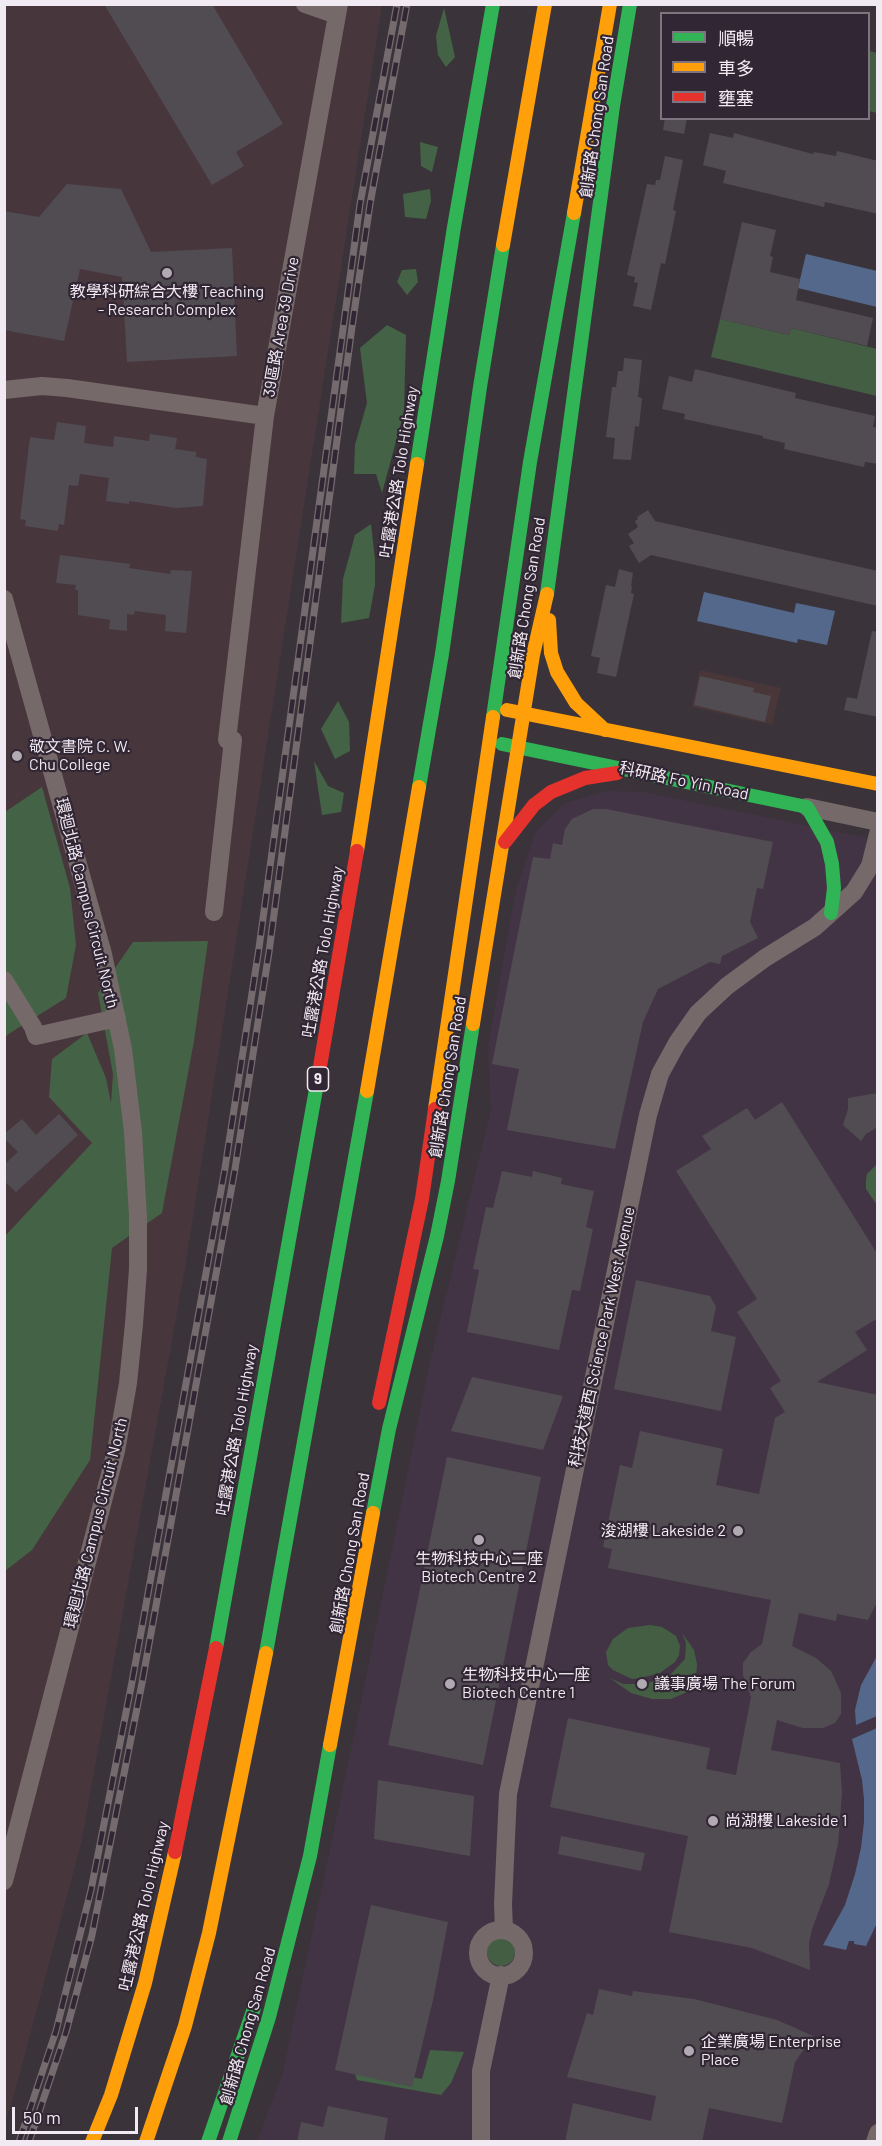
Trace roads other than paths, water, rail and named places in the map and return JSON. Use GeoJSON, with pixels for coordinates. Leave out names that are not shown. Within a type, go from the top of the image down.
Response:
{"type":"FeatureCollection","features":[{"type":"Feature","properties":{"kind":"main road","name":"吐露港公路 Tolo Highway"},"geometry":{"type":"LineString","coordinates":[[92,2142],[111,2096],[145,1983],[177,1841],[214,1652],[346,923],[454,227],[493,4]]}},
{"type":"Feature","properties":{"kind":"main road"},"geometry":{"type":"LineString","coordinates":[[146,2142],[186,2025],[209,1933],[265,1661],[440,666],[480,387],[545,4]]}},
{"type":"Feature","properties":{"kind":"main road","name":"創新路 Chong San Road"},"geometry":{"type":"LineString","coordinates":[[375,1420],[422,1199],[530,462],[610,4]]}},
{"type":"Feature","properties":{"kind":"main road","name":"創新路 Chong San Road"},"geometry":{"type":"LineString","coordinates":[[229,2142],[269,2017],[310,1856],[330,1758],[389,1429],[437,1236],[448,1181],[533,655],[547,593],[612,116],[630,4]]}},
{"type":"Feature","properties":{"kind":"main road"},"geometry":{"type":"LineString","coordinates":[[547,593],[551,653],[557,672],[576,703],[605,730]]}},
{"type":"Feature","properties":{"kind":"main road","name":"科研路 Fo Yin Road"},"geometry":{"type":"LineString","coordinates":[[495,708],[878,784]]}},
{"type":"Feature","properties":{"kind":"main road","name":"科研路 Fo Yin Road"},"geometry":{"type":"LineString","coordinates":[[490,741],[807,807]]}},
{"type":"Feature","properties":{"kind":"main road"},"geometry":{"type":"LineString","coordinates":[[503,845],[534,805],[564,786],[585,778],[641,772]]}},
{"type":"Feature","properties":{"kind":"main road"},"geometry":{"type":"LineString","coordinates":[[807,807],[827,843],[832,864],[834,888],[831,913]]}},
{"type":"Feature","properties":{"kind":"main road","name":"創新路 Chong San Road"},"geometry":{"type":"LineString","coordinates":[[208,2142],[258,1992]]}},
{"type":"Feature","properties":{"kind":"street","name":"39區路 Area 39 Drive"},"geometry":{"type":"LineString","coordinates":[[4,390],[42,386],[67,388],[265,416],[338,10],[305,4]]}},
{"type":"Feature","properties":{"kind":"street"},"geometry":{"type":"LineString","coordinates":[[213,912],[233,740],[227,740],[265,416]]}},
{"type":"Feature","properties":{"kind":"street","name":"環迴北路 Campus Circuit North"},"geometry":{"type":"LineString","coordinates":[[4,599],[104,954],[117,1018],[134,1132],[138,1269],[128,1383],[116,1452],[4,1881]]}},
{"type":"Feature","properties":{"kind":"street","name":"科研路 Fo Yin Road"},"geometry":{"type":"LineString","coordinates":[[807,807],[878,822]]}},
{"type":"Feature","properties":{"kind":"street","name":"科技大道西 Science Park West Avenue"},"geometry":{"type":"LineString","coordinates":[[504,1930],[508,1794],[648,1115],[660,1074],[677,1043],[698,1013],[727,986],[765,958],[815,927],[854,892],[870,866],[878,834]]}},
{"type":"Feature","properties":{"kind":"street"},"geometry":{"type":"LineString","coordinates":[[4,980],[33,1027],[36,1036],[117,1018]]}},
{"type":"Feature","properties":{"kind":"street"},"geometry":{"type":"LineString","coordinates":[[497,1930],[504,1930],[518,1937],[524,1950],[524,1958],[516,1971],[501,1975],[488,1971],[480,1959],[479,1951],[484,1938],[497,1930]]}},
{"type":"Feature","properties":{"kind":"street"},"geometry":{"type":"LineString","coordinates":[[481,2142],[481,2071],[501,1975]]}},
{"type":"Feature","properties":{"kind":"street"},"geometry":{"type":"LineString","coordinates":[[875,2142],[878,2133]]}},
{"type":"Feature","properties":{"kind":"water"},"geometry":{"type":"Polygon","coordinates":[[[806,254],[877,271],[877,307],[798,288],[806,254]]]}},
{"type":"Feature","properties":{"kind":"water"},"geometry":{"type":"Polygon","coordinates":[[[704,592],[794,613],[796,603],[835,611],[827,645],[798,639],[797,643],[697,621],[704,592]]]}},
{"type":"Feature","properties":{"kind":"water"},"geometry":{"type":"Polygon","coordinates":[[[877,1656],[877,1716],[856,1725],[855,1710],[861,1685],[877,1656]]]}},
{"type":"Feature","properties":{"kind":"water"},"geometry":{"type":"Polygon","coordinates":[[[877,1728],[877,1923],[866,1946],[849,1941],[846,1950],[823,1945],[845,1905],[861,1848],[864,1799],[852,1739],[877,1728]]]}},
{"type":"Feature","properties":{"kind":"railway"},"geometry":{"type":"LineString","coordinates":[[19,2142],[56,2031],[91,1890],[132,1682],[225,1168],[259,948],[360,204],[397,4]]}},
{"type":"Feature","properties":{"kind":"railway"},"geometry":{"type":"LineString","coordinates":[[29,2142],[66,2032],[92,1935],[142,1683],[235,1169],[269,952],[370,204],[407,4]]}},
{"type":"Feature","properties":{"kind":"place","name":"教學科研綜合大樓 Teaching - Research Complex"},"geometry":{"type":"Point","coordinates":[167,273]}},
{"type":"Feature","properties":{"kind":"place","name":"敬文書院 C. W. Chu College"},"geometry":{"type":"Point","coordinates":[17,756]}},
{"type":"Feature","properties":{"kind":"place","name":"浚湖樓 Lakeside 2"},"geometry":{"type":"Point","coordinates":[738,1531]}},
{"type":"Feature","properties":{"kind":"place","name":"生物科技中心二座 Biotech Centre 2"},"geometry":{"type":"Point","coordinates":[479,1540]}},
{"type":"Feature","properties":{"kind":"place","name":"生物科技中心一座 Biotech Centre 1"},"geometry":{"type":"Point","coordinates":[450,1684]}},
{"type":"Feature","properties":{"kind":"place","name":"議事廣場 The Forum"},"geometry":{"type":"Point","coordinates":[642,1684]}},
{"type":"Feature","properties":{"kind":"place","name":"尚湖樓 Lakeside 1"},"geometry":{"type":"Point","coordinates":[713,1821]}},
{"type":"Feature","properties":{"kind":"place","name":"企業廣場 Enterprise Place"},"geometry":{"type":"Point","coordinates":[689,2051]}}]}
